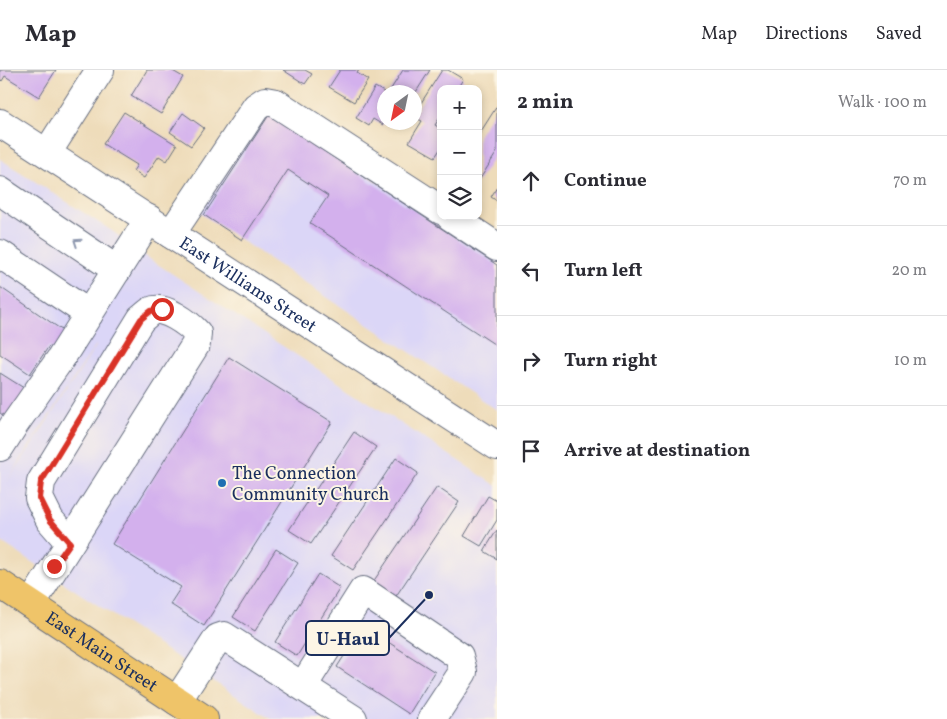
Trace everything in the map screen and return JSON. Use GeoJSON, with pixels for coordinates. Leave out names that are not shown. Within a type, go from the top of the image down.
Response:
{"type":"FeatureCollection","features":[{"type":"Feature","properties":{"kind":"main road","name":"East Main Street"},"geometry":{"type":"LineString","coordinates":[[0,584],[204,719]]}},
{"type":"Feature","properties":{"kind":"street"},"geometry":{"type":"LineString","coordinates":[[46,153],[100,70]]}},
{"type":"Feature","properties":{"kind":"street"},"geometry":{"type":"LineString","coordinates":[[0,447],[61,358],[117,270],[160,227],[256,107],[265,101],[276,103],[437,207]]}},
{"type":"Feature","properties":{"kind":"street","name":"East Williams Street"},"geometry":{"type":"LineString","coordinates":[[0,123],[497,446]]}},
{"type":"Feature","properties":{"kind":"street"},"geometry":{"type":"LineString","coordinates":[[0,191],[117,270]]}},
{"type":"Feature","properties":{"kind":"street"},"geometry":{"type":"LineString","coordinates":[[456,220],[497,247]]}},
{"type":"Feature","properties":{"kind":"street"},"geometry":{"type":"LineString","coordinates":[[0,254],[89,314]]}},
{"type":"Feature","properties":{"kind":"street"},"geometry":{"type":"LineString","coordinates":[[31,604],[70,543],[196,344],[197,333],[190,325],[162,309],[151,311],[141,319],[41,482],[39,498],[50,520],[70,543]]}},
{"type":"Feature","properties":{"kind":"street"},"geometry":{"type":"LineString","coordinates":[[303,686],[363,591],[459,656],[463,672],[432,719]]}},
{"type":"Feature","properties":{"kind":"street"},"geometry":{"type":"LineString","coordinates":[[177,701],[218,638],[224,636],[354,719]]}},
{"type":"Feature","properties":{"kind":"shaded area"},"geometry":{"type":"Polygon","coordinates":[[[266,110],[497,259],[497,410],[200,213],[266,110]]]}},
{"type":"Feature","properties":{"kind":"shaded area"},"geometry":{"type":"Polygon","coordinates":[[[0,159],[497,486],[497,719],[271,719],[0,541],[0,159]],[[96,346],[36,436],[6,484],[96,346]]]}},
{"type":"Feature","properties":{"kind":"building"},"geometry":{"type":"Polygon","coordinates":[[[0,70],[56,70],[39,97],[5,76],[2,81],[0,79],[0,70]]]}},
{"type":"Feature","properties":{"kind":"building"},"geometry":{"type":"Polygon","coordinates":[[[147,70],[171,70],[183,77],[161,114],[131,96],[147,70]]]}},
{"type":"Feature","properties":{"kind":"building"},"geometry":{"type":"Polygon","coordinates":[[[283,70],[305,70],[312,74],[305,84],[283,70]]]}},
{"type":"Feature","properties":{"kind":"building"},"geometry":{"type":"Polygon","coordinates":[[[340,70],[359,70],[357,73],[368,80],[354,102],[329,87],[340,70]]]}},
{"type":"Feature","properties":{"kind":"building"},"geometry":{"type":"Polygon","coordinates":[[[403,70],[430,70],[420,85],[393,85],[403,70]]]}},
{"type":"Feature","properties":{"kind":"building"},"geometry":{"type":"Polygon","coordinates":[[[442,70],[448,70],[463,79],[459,85],[437,85],[437,122],[435,125],[437,126],[437,154],[435,157],[409,142],[416,130],[422,130],[422,101],[442,70]]]}},
{"type":"Feature","properties":{"kind":"building"},"geometry":{"type":"Polygon","coordinates":[[[375,87],[377,88],[377,121],[373,119],[369,126],[356,118],[375,87]]]}},
{"type":"Feature","properties":{"kind":"building"},"geometry":{"type":"Polygon","coordinates":[[[497,106],[497,152],[482,176],[482,130],[497,106]]]}},
{"type":"Feature","properties":{"kind":"building"},"geometry":{"type":"Polygon","coordinates":[[[124,112],[177,145],[167,161],[159,156],[144,178],[133,171],[137,165],[103,144],[124,112]]]}},
{"type":"Feature","properties":{"kind":"building"},"geometry":{"type":"Polygon","coordinates":[[[183,113],[204,128],[191,146],[170,132],[183,113]]]}},
{"type":"Feature","properties":{"kind":"building"},"geometry":{"type":"Polygon","coordinates":[[[269,115],[497,265],[497,346],[310,223],[328,196],[288,170],[242,240],[204,215],[269,115]]]}},
{"type":"Feature","properties":{"kind":"building"},"geometry":{"type":"Polygon","coordinates":[[[497,187],[497,201],[491,197],[497,187]]]}},
{"type":"Feature","properties":{"kind":"building"},"geometry":{"type":"Polygon","coordinates":[[[0,287],[69,335],[57,352],[49,346],[30,374],[0,354],[0,287]]]}},
{"type":"Feature","properties":{"kind":"building","name":"The Connection Community Church"},"geometry":{"type":"Polygon","coordinates":[[[229,357],[332,422],[204,626],[170,604],[181,587],[112,544],[229,357]]]}},
{"type":"Feature","properties":{"kind":"building"},"geometry":{"type":"Polygon","coordinates":[[[0,373],[27,390],[8,419],[0,413],[0,373]]]}},
{"type":"Feature","properties":{"kind":"building"},"geometry":{"type":"Polygon","coordinates":[[[354,432],[376,447],[311,544],[289,530],[354,432]]]}},
{"type":"Feature","properties":{"kind":"building"},"geometry":{"type":"Polygon","coordinates":[[[396,458],[418,473],[353,570],[331,556],[396,458]]]}},
{"type":"Feature","properties":{"kind":"building"},"geometry":{"type":"Polygon","coordinates":[[[437,487],[459,502],[394,599],[371,585],[437,487]]]}},
{"type":"Feature","properties":{"kind":"building"},"geometry":{"type":"Polygon","coordinates":[[[488,496],[497,501],[497,520],[481,546],[464,536],[488,496]]]}},
{"type":"Feature","properties":{"kind":"building"},"geometry":{"type":"Polygon","coordinates":[[[497,530],[497,559],[484,551],[497,530]]]}},
{"type":"Feature","properties":{"kind":"building"},"geometry":{"type":"Polygon","coordinates":[[[276,549],[298,563],[255,631],[233,617],[276,549]]]}},
{"type":"Feature","properties":{"kind":"building"},"geometry":{"type":"Polygon","coordinates":[[[318,574],[340,588],[297,656],[275,642],[318,574]]]}},
{"type":"Feature","properties":{"kind":"building"},"geometry":{"type":"Polygon","coordinates":[[[363,626],[435,672],[409,714],[337,667],[363,626]]]}},
{"type":"Feature","properties":{"kind":"place","name":"The Connection Community Church"},"geometry":{"type":"Point","coordinates":[222,483]}},
{"type":"Feature","properties":{"kind":"place","name":"U-Haul"},"geometry":{"type":"Point","coordinates":[429,595]}},
{"type":"Feature","properties":{"kind":"route"},"geometry":{"type":"LineString","coordinates":[[54,566],[70,543],[50,520],[39,498],[41,482],[141,319],[151,311],[162,309]]}}]}
